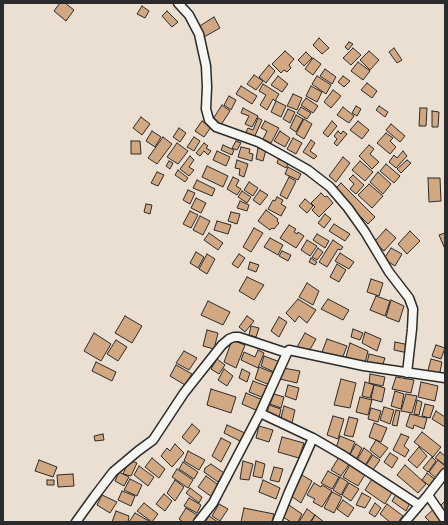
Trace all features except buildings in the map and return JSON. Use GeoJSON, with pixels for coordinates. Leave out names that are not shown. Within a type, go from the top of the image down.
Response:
{"type":"FeatureCollection","features":[{"type":"Feature","properties":{"kind":"street"},"geometry":{"type":"LineString","coordinates":[[178,3],[189,15],[199,34],[206,66],[206,109],[209,120],[216,127],[258,142],[287,158],[308,170],[330,187],[365,232],[389,272],[409,298],[413,309],[407,373]]}},
{"type":"Feature","properties":{"kind":"street"},"geometry":{"type":"LineString","coordinates":[[76,522],[113,472],[153,440],[184,393],[222,345],[229,339],[240,337],[287,353]]}},
{"type":"Feature","properties":{"kind":"street"},"geometry":{"type":"LineString","coordinates":[[198,522],[213,503],[260,413],[289,350],[364,366],[445,378]]}},
{"type":"Feature","properties":{"kind":"street"},"geometry":{"type":"LineString","coordinates":[[260,413],[313,438],[344,456],[419,505]]}},
{"type":"Feature","properties":{"kind":"street"},"geometry":{"type":"LineString","coordinates":[[278,522],[289,492],[313,438]]}},
{"type":"Feature","properties":{"kind":"street"},"geometry":{"type":"LineString","coordinates":[[405,522],[428,496],[445,473]]}},
{"type":"Feature","properties":{"kind":"street"},"geometry":{"type":"LineString","coordinates":[[428,496],[445,520]]}}]}
